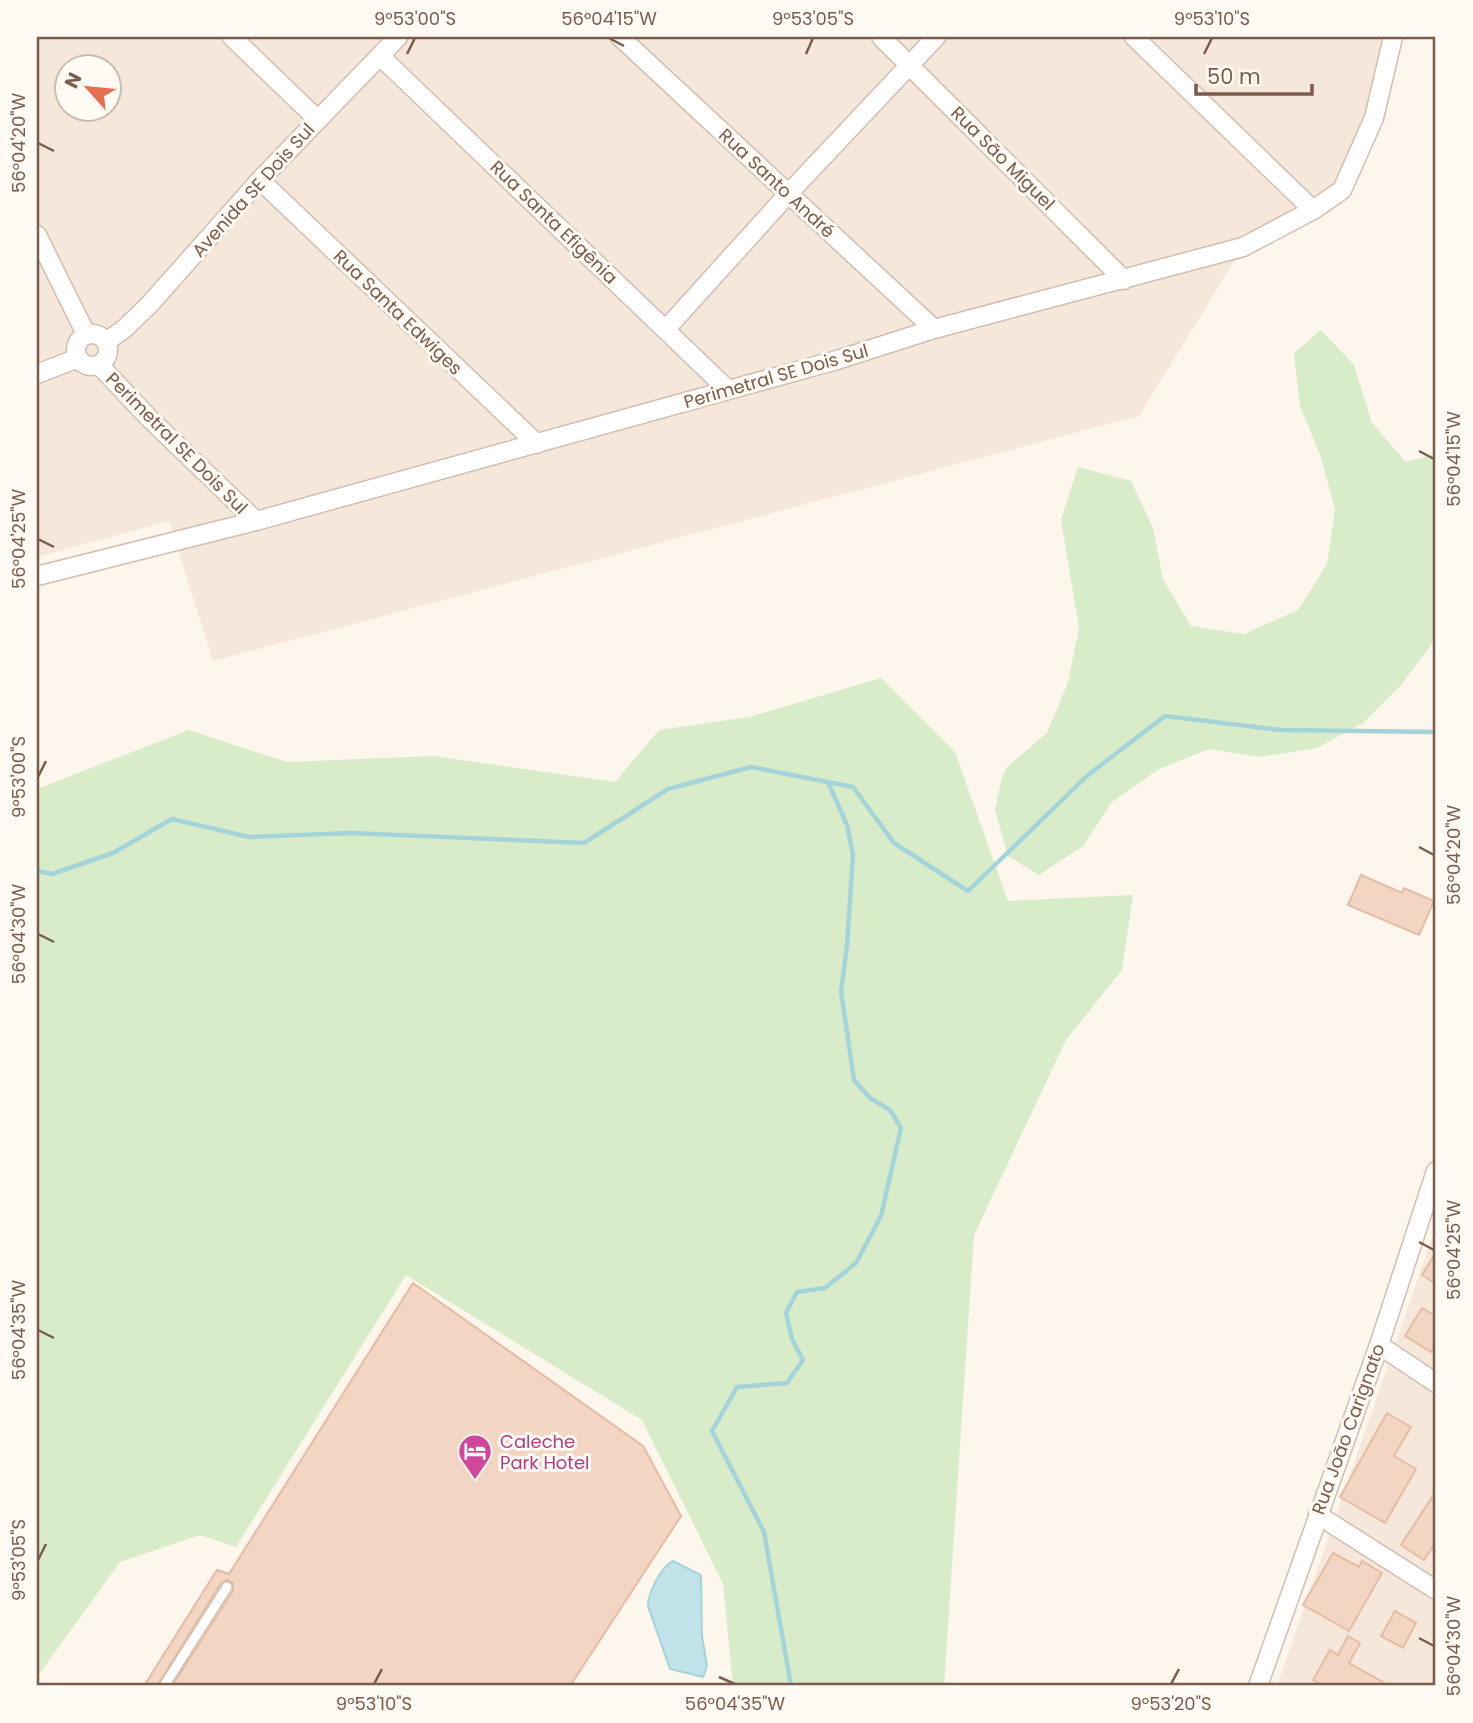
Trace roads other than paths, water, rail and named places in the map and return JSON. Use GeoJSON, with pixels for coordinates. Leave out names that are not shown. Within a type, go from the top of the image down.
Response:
{"type":"FeatureCollection","features":[{"type":"Feature","properties":{"kind":"street"},"geometry":{"type":"LineString","coordinates":[[232,37],[317,120]]}},
{"type":"Feature","properties":{"kind":"street","name":"Avenida SE Dois Sul"},"geometry":{"type":"LineString","coordinates":[[107,341],[149,305],[260,180],[398,37]]}},
{"type":"Feature","properties":{"kind":"street","name":"Rua Santo André"},"geometry":{"type":"LineString","coordinates":[[620,37],[934,329]]}},
{"type":"Feature","properties":{"kind":"street","name":"Rua São Miguel"},"geometry":{"type":"LineString","coordinates":[[881,37],[911,64],[1124,280]]}},
{"type":"Feature","properties":{"kind":"street"},"geometry":{"type":"LineString","coordinates":[[666,330],[788,194],[936,37]]}},
{"type":"Feature","properties":{"kind":"street"},"geometry":{"type":"LineString","coordinates":[[1133,37],[1313,210]]}},
{"type":"Feature","properties":{"kind":"street","name":"Perimetral SE Dois Sul"},"geometry":{"type":"LineString","coordinates":[[99,365],[149,418],[256,521],[837,360],[934,329],[1244,247],[1313,210],[1342,190],[1374,118],[1388,40]]}},
{"type":"Feature","properties":{"kind":"street","name":"Rua Santa Efigênia"},"geometry":{"type":"LineString","coordinates":[[380,56],[727,389]]}},
{"type":"Feature","properties":{"kind":"street","name":"Rua Santa Edwiges"},"geometry":{"type":"LineString","coordinates":[[260,180],[537,444]]}},
{"type":"Feature","properties":{"kind":"street"},"geometry":{"type":"LineString","coordinates":[[37,235],[86,334]]}},
{"type":"Feature","properties":{"kind":"street"},"geometry":{"type":"LineString","coordinates":[[86,334],[98,334],[107,341],[107,357],[99,365],[88,365],[78,358],[78,342],[86,334]]}},
{"type":"Feature","properties":{"kind":"street"},"geometry":{"type":"LineString","coordinates":[[37,374],[78,358]]}},
{"type":"Feature","properties":{"kind":"street"},"geometry":{"type":"LineString","coordinates":[[37,576],[256,521]]}},
{"type":"Feature","properties":{"kind":"street","name":"Rua João Carignato"},"geometry":{"type":"LineString","coordinates":[[1264,1684],[1318,1515],[1435,1177]]}},
{"type":"Feature","properties":{"kind":"street"},"geometry":{"type":"LineString","coordinates":[[1379,1345],[1436,1382]]}},
{"type":"Feature","properties":{"kind":"street"},"geometry":{"type":"LineString","coordinates":[[1318,1515],[1436,1590]]}},
{"type":"Feature","properties":{"kind":"lane"},"geometry":{"type":"LineString","coordinates":[[164,1686],[226,1587]]}},
{"type":"Feature","properties":{"kind":"water"},"geometry":{"type":"Polygon","coordinates":[[[673,1561],[701,1575],[702,1636],[707,1666],[703,1677],[670,1669],[648,1606],[656,1581],[673,1561]]]}},
{"type":"Feature","properties":{"kind":"waterway"},"geometry":{"type":"LineString","coordinates":[[37,871],[52,874],[113,853],[172,819],[249,837],[351,833],[584,843],[668,789],[751,767],[853,787],[894,843],[968,891],[1088,775],[1165,716],[1281,730],[1436,732]]}},
{"type":"Feature","properties":{"kind":"waterway"},"geometry":{"type":"LineString","coordinates":[[791,1686],[764,1532],[712,1431],[737,1387],[787,1383],[803,1360],[792,1339],[786,1313],[797,1292],[825,1288],[856,1263],[881,1216],[901,1128],[890,1110],[870,1098],[854,1080],[841,991],[853,855],[847,825],[828,782]]}},
{"type":"Feature","properties":{"kind":"place","name":"Caleche Park Hotel"},"geometry":{"type":"Point","coordinates":[475,1481]}}]}
